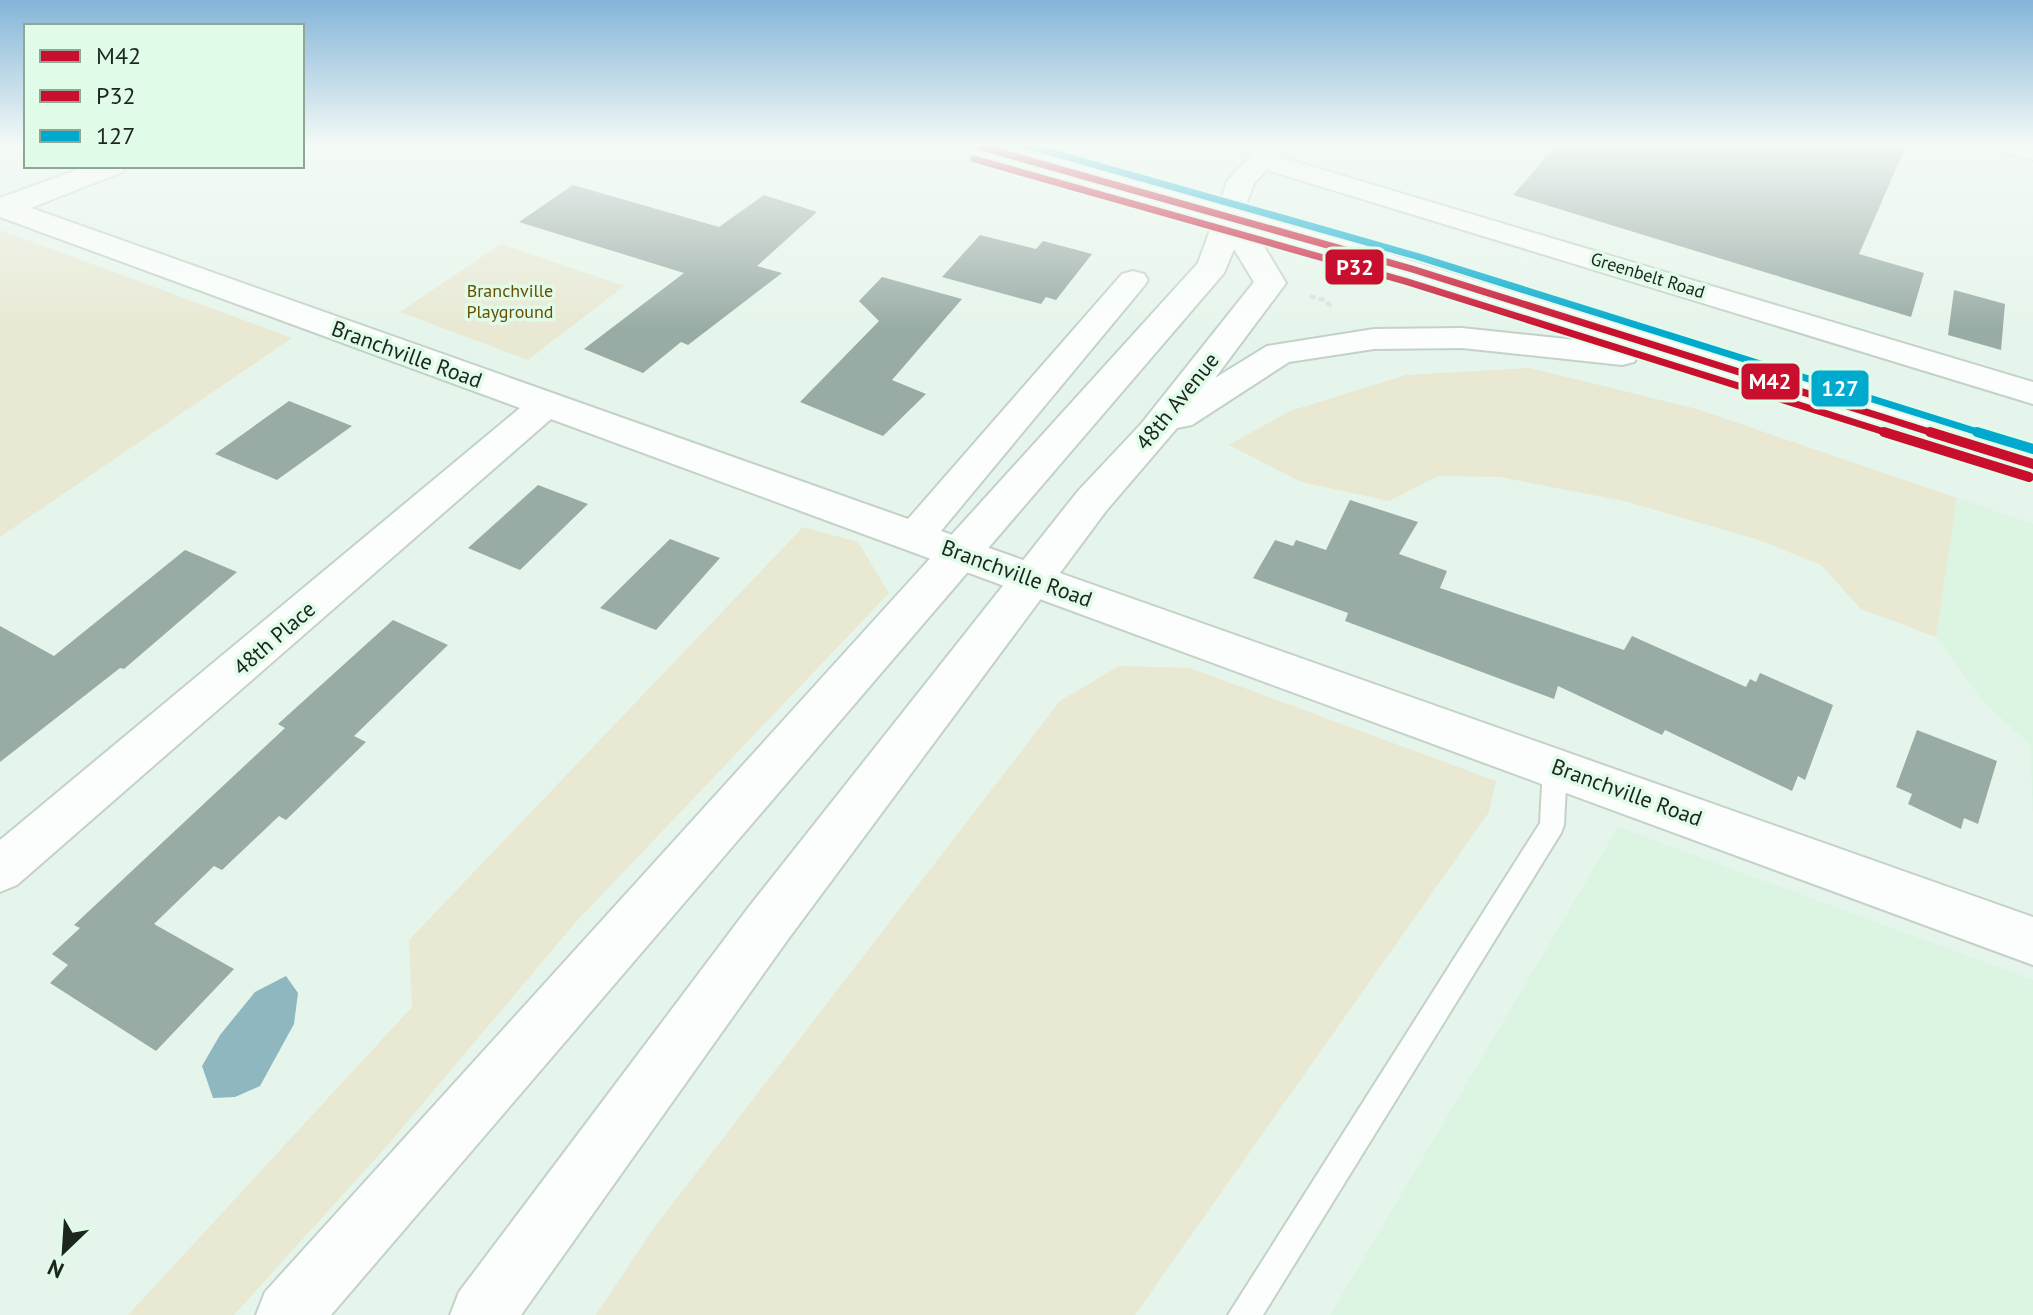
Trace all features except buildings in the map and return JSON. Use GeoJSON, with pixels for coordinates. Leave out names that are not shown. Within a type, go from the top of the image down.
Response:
{"type":"FeatureCollection","features":[{"type":"Feature","properties":{"kind":"main road"},"geometry":{"type":"LineString","coordinates":[[1202,207],[2033,464]]}},
{"type":"Feature","properties":{"kind":"main road"},"geometry":{"type":"LineString","coordinates":[[288,1315],[1213,266],[1230,215]]}},
{"type":"Feature","properties":{"kind":"main road","name":"48th Avenue"},"geometry":{"type":"LineString","coordinates":[[482,1315],[767,925],[1092,501],[1154,433],[1270,283],[1230,215]]}},
{"type":"Feature","properties":{"kind":"main road"},"geometry":{"type":"LineString","coordinates":[[1154,433],[1279,353],[1374,339],[1493,341],[1586,350],[1746,374]]}},
{"type":"Feature","properties":{"kind":"street"},"geometry":{"type":"LineString","coordinates":[[1230,215],[1232,207]]}},
{"type":"Feature","properties":{"kind":"street","name":"Greenbelt Road"},"geometry":{"type":"LineString","coordinates":[[1441,207],[2033,393]]}},
{"type":"Feature","properties":{"kind":"street","name":"Branchville Road"},"geometry":{"type":"LineString","coordinates":[[3,208],[2033,941]]}},
{"type":"Feature","properties":{"kind":"street"},"geometry":{"type":"LineString","coordinates":[[915,536],[1133,280]]}},
{"type":"Feature","properties":{"kind":"street","name":"48th Place"},"geometry":{"type":"LineString","coordinates":[[0,870],[547,404]]}},
{"type":"Feature","properties":{"kind":"lane"},"geometry":{"type":"LineString","coordinates":[[1244,1315],[1552,825],[1555,766]]}},
{"type":"Feature","properties":{"kind":"shaded area"},"geometry":{"type":"Polygon","coordinates":[[[1957,498],[2033,524],[2033,817],[2030,745],[1982,700],[1936,637],[1957,498]]]}},
{"type":"Feature","properties":{"kind":"shaded area"},"geometry":{"type":"Polygon","coordinates":[[[1618,827],[2033,980],[2033,1315],[1330,1315],[1618,827]]]}},
{"type":"Feature","properties":{"kind":"green space"},"geometry":{"type":"Polygon","coordinates":[[[0,230],[292,338],[0,537],[0,230]]]}},
{"type":"Feature","properties":{"kind":"green space","name":"Branchville Playground"},"geometry":{"type":"Polygon","coordinates":[[[501,244],[624,286],[528,360],[400,312],[501,244]]]}},
{"type":"Feature","properties":{"kind":"green space"},"geometry":{"type":"Polygon","coordinates":[[[1530,368],[1697,409],[1957,498],[1936,637],[1861,609],[1821,565],[1756,539],[1624,501],[1500,477],[1438,476],[1389,501],[1301,482],[1229,445],[1290,411],[1406,375],[1530,368]]]}},
{"type":"Feature","properties":{"kind":"green space"},"geometry":{"type":"Polygon","coordinates":[[[803,527],[858,542],[889,593],[575,923],[386,1147],[234,1315],[128,1315],[412,1007],[409,940],[803,527]]]}},
{"type":"Feature","properties":{"kind":"green space"},"geometry":{"type":"Polygon","coordinates":[[[1119,666],[1190,668],[1496,781],[1489,812],[1135,1315],[596,1315],[653,1229],[1060,701],[1119,666]]]}},
{"type":"Feature","properties":{"kind":"water"},"geometry":{"type":"Polygon","coordinates":[[[286,976],[298,993],[294,1024],[260,1086],[235,1097],[213,1098],[202,1066],[220,1035],[255,992],[286,976]]]}},
{"type":"Feature","properties":{"kind":"transit line","name":"P32"},"geometry":{"type":"LineString","coordinates":[[1145,207],[1408,282],[2029,477]]}},
{"type":"Feature","properties":{"kind":"transit line","name":"M42"},"geometry":{"type":"LineString","coordinates":[[1195,207],[1412,269],[2033,464]]}},
{"type":"Feature","properties":{"kind":"transit line","name":"127"},"geometry":{"type":"LineString","coordinates":[[1245,207],[1416,256],[2033,449]]}}]}
